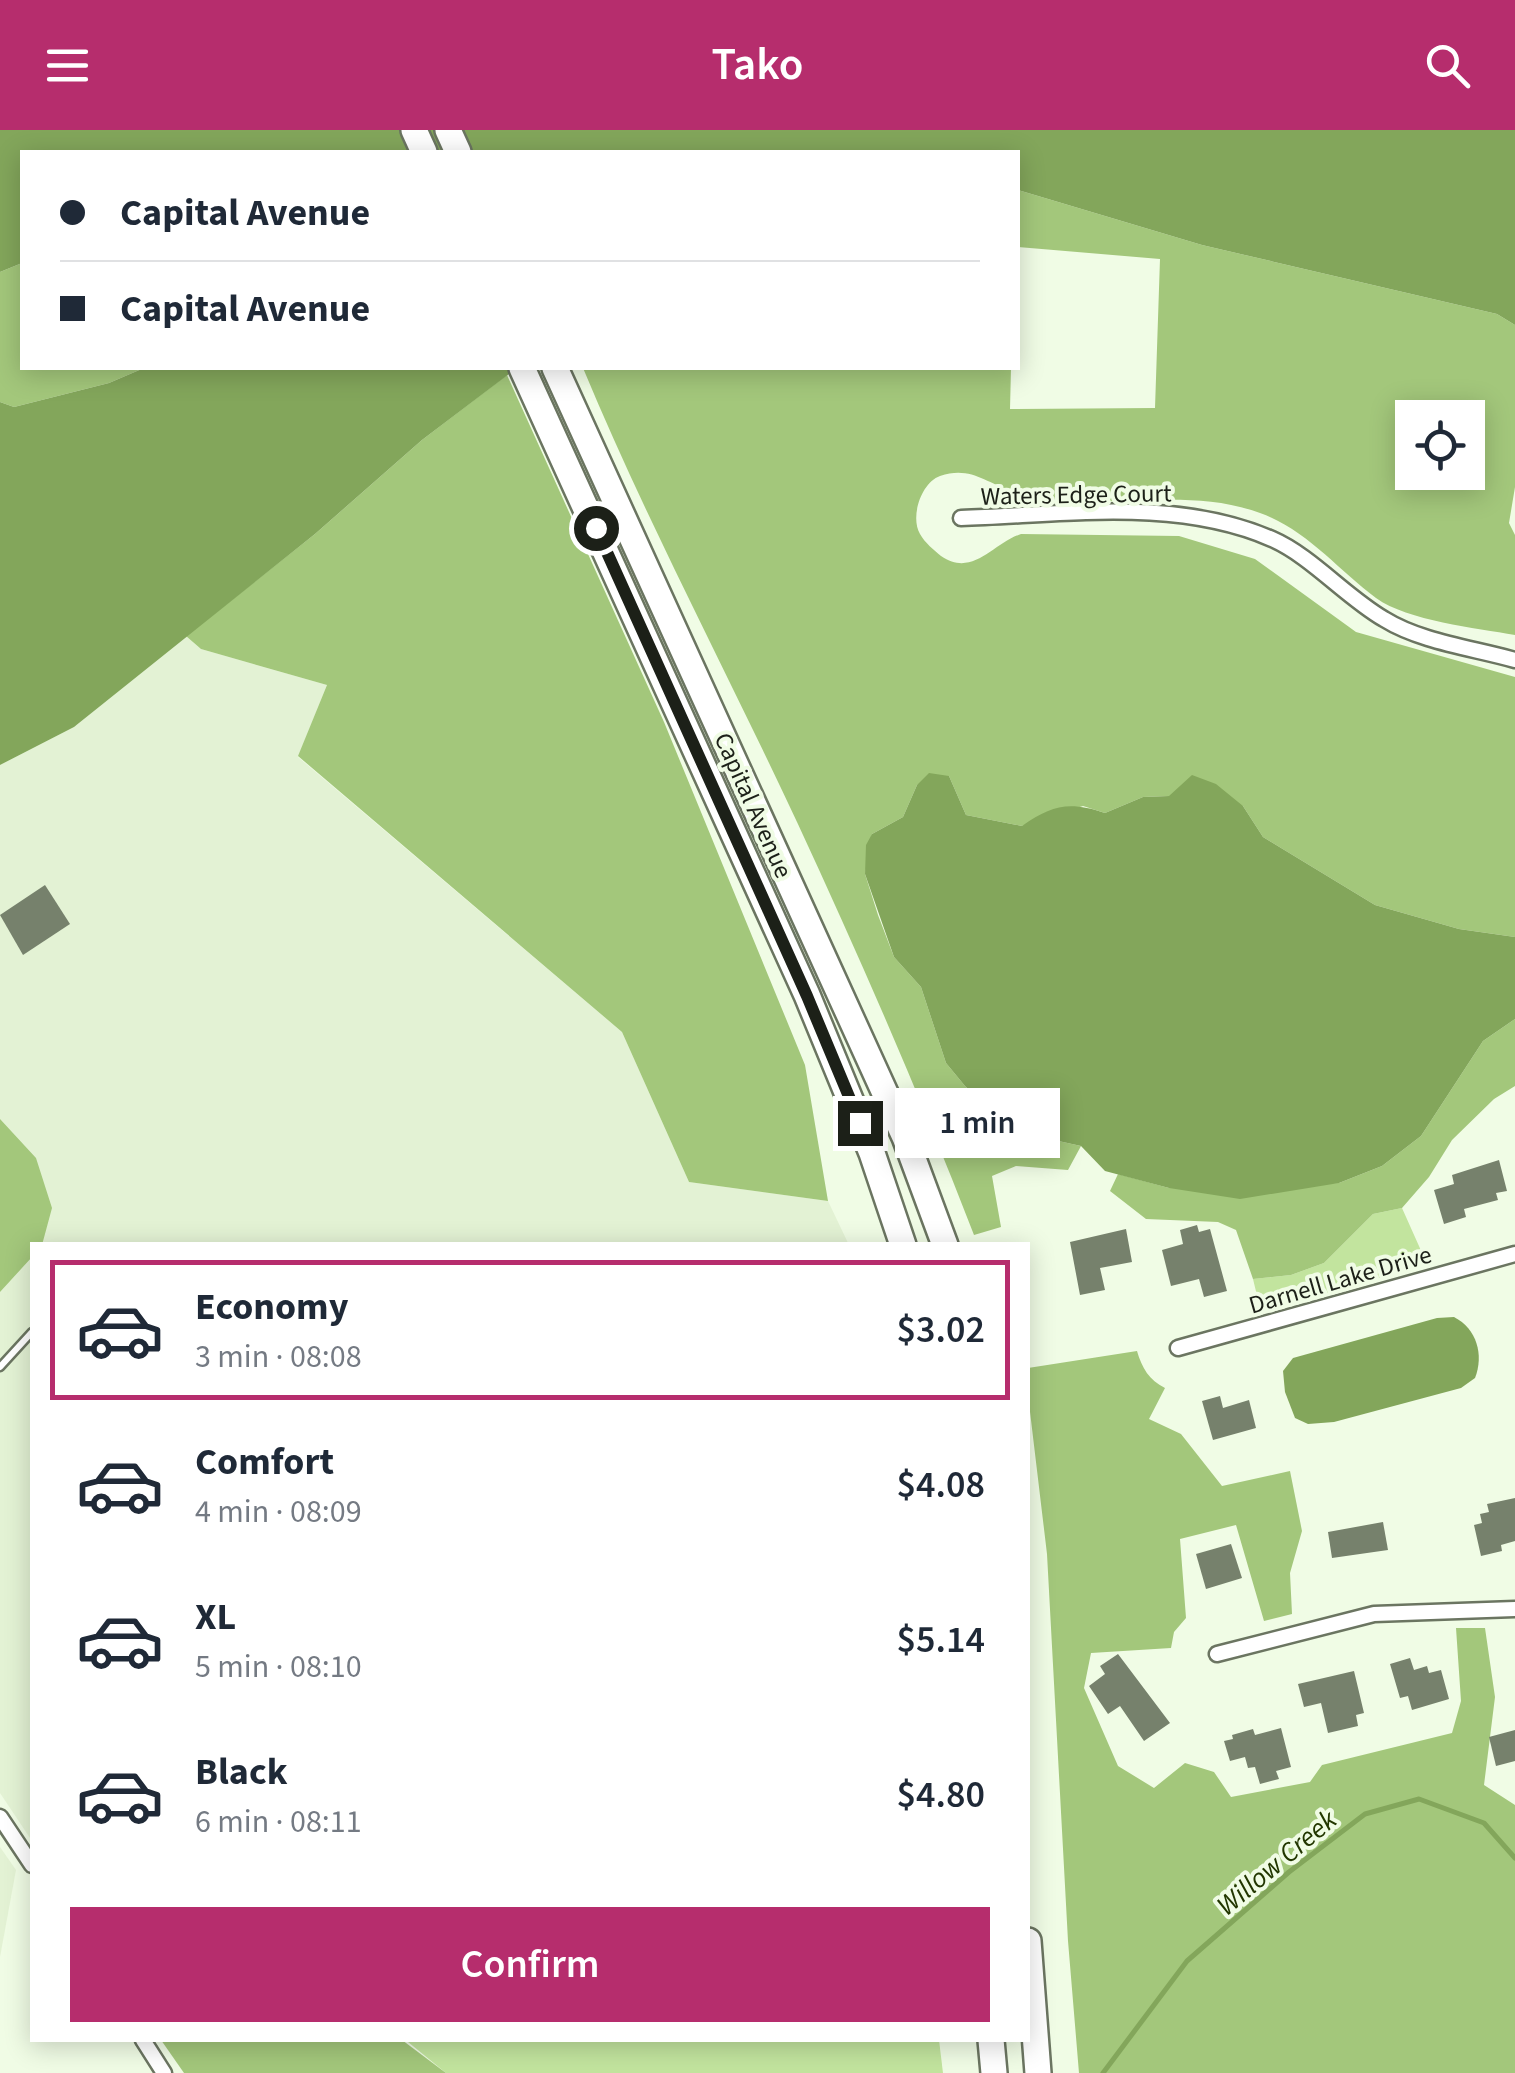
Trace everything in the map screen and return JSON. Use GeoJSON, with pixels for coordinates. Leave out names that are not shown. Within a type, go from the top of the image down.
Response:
{"type":"FeatureCollection","features":[{"type":"Feature","properties":{"kind":"highway","name":"Capital Avenue"},"geometry":{"type":"LineString","coordinates":[[523,370],[815,1012],[872,1152],[903,1242]]}},
{"type":"Feature","properties":{"kind":"highway","name":"Capital Avenue"},"geometry":{"type":"LineString","coordinates":[[560,377],[905,1137],[944,1242]]}},
{"type":"Feature","properties":{"kind":"highway"},"geometry":{"type":"LineString","coordinates":[[1030,1967],[1038,2073]]}},
{"type":"Feature","properties":{"kind":"highway"},"geometry":{"type":"LineString","coordinates":[[991,2042],[994,2073]]}},
{"type":"Feature","properties":{"kind":"street","name":"Waters Edge Court"},"geometry":{"type":"LineString","coordinates":[[961,518],[1144,513],[1190,516],[1238,526],[1276,540],[1382,618],[1403,629],[1515,660]]}},
{"type":"Feature","properties":{"kind":"street","name":"Darnell Lake Drive"},"geometry":{"type":"LineString","coordinates":[[1178,1348],[1515,1254]]}},
{"type":"Feature","properties":{"kind":"street"},"geometry":{"type":"LineString","coordinates":[[1216,1654],[1374,1614],[1515,1609]]}},
{"type":"Feature","properties":{"kind":"street"},"geometry":{"type":"LineString","coordinates":[[0,1817],[30,1862]]}},
{"type":"Feature","properties":{"kind":"street"},"geometry":{"type":"LineString","coordinates":[[144,2042],[164,2073]]}},
{"type":"Feature","properties":{"kind":"lane"},"geometry":{"type":"LineString","coordinates":[[0,1367],[30,1334]]}},
{"type":"Feature","properties":{"kind":"shaded area"},"geometry":{"type":"Polygon","coordinates":[[[0,130],[1515,130],[1515,325],[1497,314],[1202,245],[1020,191],[1020,150],[20,150],[20,264],[0,272],[0,130]]]}},
{"type":"Feature","properties":{"kind":"shaded area"},"geometry":{"type":"Polygon","coordinates":[[[1020,191],[1202,245],[1497,314],[1515,325],[1515,487],[1509,523],[1515,535],[1515,635],[1443,622],[1390,606],[1292,529],[1260,513],[1234,506],[1182,500],[1044,499],[977,476],[951,473],[927,486],[916,519],[920,534],[930,546],[952,562],[963,563],[982,557],[1021,534],[1179,536],[1255,559],[1356,632],[1515,677],[1515,937],[1459,929],[1375,905],[1263,837],[1243,806],[1169,796],[1143,797],[1105,813],[1083,806],[1022,826],[966,815],[949,776],[917,785],[903,817],[872,834],[865,874],[894,957],[921,987],[946,1063],[965,1086],[1000,1118],[1045,1138],[1081,1146],[1068,1170],[1016,1166],[992,1176],[1001,1227],[974,1235],[844,924],[633,483],[584,370],[1011,370],[1010,409],[1155,408],[1160,259],[1020,247],[1020,191]]]}},
{"type":"Feature","properties":{"kind":"shaded area"},"geometry":{"type":"Polygon","coordinates":[[[20,264],[20,370],[139,370],[109,383],[14,407],[0,402],[0,272],[20,264]]]}},
{"type":"Feature","properties":{"kind":"shaded area"},"geometry":{"type":"Polygon","coordinates":[[[139,370],[514,370],[422,440],[315,534],[74,727],[0,765],[0,402],[14,407],[109,383],[139,370]]]}},
{"type":"Feature","properties":{"kind":"shaded area"},"geometry":{"type":"Polygon","coordinates":[[[507,375],[664,722],[805,1065],[828,1201],[689,1182],[622,1032],[298,756],[327,685],[201,649],[186,636],[315,534],[422,440],[507,375]]]}},
{"type":"Feature","properties":{"kind":"shaded area"},"geometry":{"type":"Polygon","coordinates":[[[186,636],[201,649],[327,685],[298,757],[622,1032],[689,1182],[828,1201],[848,1242],[30,1242],[30,1838],[0,1793],[0,765],[74,727],[186,636]]]}},
{"type":"Feature","properties":{"kind":"shaded area"},"geometry":{"type":"Polygon","coordinates":[[[929,773],[949,776],[966,815],[1022,826],[1061,807],[1105,813],[1143,797],[1169,796],[1192,775],[1216,784],[1243,806],[1263,837],[1375,905],[1459,929],[1515,937],[1515,1019],[1483,1041],[1421,1136],[1382,1166],[1339,1183],[1240,1199],[1169,1188],[1105,1171],[1081,1146],[1045,1138],[1000,1118],[965,1086],[946,1063],[921,987],[894,957],[865,874],[866,845],[872,834],[903,817],[917,785],[929,773]]]}},
{"type":"Feature","properties":{"kind":"shaded area"},"geometry":{"type":"Polygon","coordinates":[[[1515,1019],[1515,1086],[1494,1099],[1452,1140],[1429,1177],[1402,1208],[1373,1214],[1324,1263],[1291,1275],[1253,1279],[1236,1230],[1218,1222],[1146,1219],[1110,1191],[1118,1174],[1169,1188],[1339,1183],[1382,1166],[1421,1136],[1483,1041],[1515,1019]]]}},
{"type":"Feature","properties":{"kind":"shaded area"},"geometry":{"type":"Polygon","coordinates":[[[0,1119],[36,1158],[52,1208],[43,1242],[30,1242],[30,1259],[0,1292],[0,1119]]]}},
{"type":"Feature","properties":{"kind":"shaded area"},"geometry":{"type":"Polygon","coordinates":[[[1402,1208],[1427,1264],[1261,1312],[1253,1279],[1291,1275],[1324,1263],[1373,1214],[1402,1208]]]}},
{"type":"Feature","properties":{"kind":"shaded area"},"geometry":{"type":"Polygon","coordinates":[[[1454,1317],[1468,1328],[1478,1352],[1475,1378],[1461,1388],[1334,1422],[1308,1424],[1295,1418],[1285,1392],[1283,1371],[1293,1358],[1437,1318],[1454,1317]]]}},
{"type":"Feature","properties":{"kind":"shaded area"},"geometry":{"type":"Polygon","coordinates":[[[1137,1351],[1147,1373],[1165,1388],[1149,1419],[1181,1434],[1222,1486],[1290,1471],[1302,1531],[1290,1573],[1292,1614],[1264,1621],[1236,1525],[1180,1539],[1186,1618],[1174,1632],[1171,1648],[1091,1653],[1084,1688],[1118,1766],[1154,1788],[1185,1763],[1214,1772],[1231,1797],[1310,1782],[1322,1765],[1452,1733],[1461,1701],[1456,1628],[1485,1628],[1495,1697],[1484,1785],[1515,1805],[1515,2073],[1079,2073],[1047,1554],[1030,1412],[1030,1368],[1137,1351]]]}},
{"type":"Feature","properties":{"kind":"shaded area"},"geometry":{"type":"Polygon","coordinates":[[[0,1847],[16,1870],[0,1957],[0,1847]]]}},
{"type":"Feature","properties":{"kind":"shaded area"},"geometry":{"type":"Polygon","coordinates":[[[162,2042],[405,2042],[446,2073],[184,2073],[162,2042]]]}},
{"type":"Feature","properties":{"kind":"shaded area"},"geometry":{"type":"Polygon","coordinates":[[[408,2042],[939,2042],[943,2073],[446,2073],[408,2042]]]}},
{"type":"Feature","properties":{"kind":"building"},"geometry":{"type":"Polygon","coordinates":[[[45,885],[70,924],[23,955],[0,915],[45,885]]]}},
{"type":"Feature","properties":{"kind":"building"},"geometry":{"type":"Polygon","coordinates":[[[1499,1160],[1507,1191],[1496,1193],[1498,1200],[1464,1209],[1466,1217],[1444,1224],[1434,1190],[1454,1184],[1452,1175],[1499,1160]]]}},
{"type":"Feature","properties":{"kind":"building"},"geometry":{"type":"Polygon","coordinates":[[[1197,1225],[1199,1232],[1210,1229],[1227,1291],[1204,1297],[1199,1279],[1171,1286],[1162,1250],[1183,1244],[1180,1230],[1197,1225]]]}},
{"type":"Feature","properties":{"kind":"building"},"geometry":{"type":"Polygon","coordinates":[[[1126,1229],[1132,1262],[1100,1268],[1105,1290],[1080,1295],[1070,1242],[1126,1229]]]}},
{"type":"Feature","properties":{"kind":"building"},"geometry":{"type":"Polygon","coordinates":[[[1220,1396],[1223,1408],[1249,1400],[1256,1428],[1213,1440],[1202,1401],[1220,1396]]]}},
{"type":"Feature","properties":{"kind":"building"},"geometry":{"type":"Polygon","coordinates":[[[1515,1498],[1515,1541],[1501,1545],[1502,1551],[1481,1556],[1474,1525],[1482,1523],[1480,1514],[1489,1512],[1487,1504],[1515,1498]]]}},
{"type":"Feature","properties":{"kind":"building"},"geometry":{"type":"Polygon","coordinates":[[[1383,1522],[1388,1550],[1332,1558],[1328,1532],[1383,1522]]]}},
{"type":"Feature","properties":{"kind":"building"},"geometry":{"type":"Polygon","coordinates":[[[1231,1544],[1242,1578],[1206,1589],[1196,1554],[1231,1544]]]}},
{"type":"Feature","properties":{"kind":"building"},"geometry":{"type":"Polygon","coordinates":[[[1118,1654],[1170,1723],[1144,1741],[1120,1706],[1108,1714],[1089,1686],[1105,1674],[1100,1666],[1118,1654]]]}},
{"type":"Feature","properties":{"kind":"building"},"geometry":{"type":"Polygon","coordinates":[[[1410,1658],[1414,1670],[1427,1666],[1429,1673],[1441,1670],[1449,1699],[1412,1710],[1408,1696],[1400,1698],[1390,1664],[1410,1658]]]}},
{"type":"Feature","properties":{"kind":"building"},"geometry":{"type":"Polygon","coordinates":[[[1354,1671],[1364,1713],[1356,1715],[1358,1726],[1328,1733],[1321,1703],[1304,1707],[1298,1684],[1354,1671]]]}},
{"type":"Feature","properties":{"kind":"building"},"geometry":{"type":"Polygon","coordinates":[[[1281,1728],[1291,1767],[1276,1771],[1279,1779],[1260,1784],[1255,1767],[1248,1768],[1245,1757],[1230,1761],[1224,1741],[1233,1739],[1232,1735],[1253,1729],[1255,1735],[1281,1728]]]}},
{"type":"Feature","properties":{"kind":"building"},"geometry":{"type":"Polygon","coordinates":[[[1515,1730],[1515,1761],[1496,1766],[1489,1737],[1515,1730]]]}},
{"type":"Feature","properties":{"kind":"waterway","name":"Willow Creek"},"geometry":{"type":"LineString","coordinates":[[1103,2073],[1187,1961],[1289,1872],[1365,1814],[1419,1799],[1484,1823],[1515,1858]]}},
{"type":"Feature","properties":{"kind":"route"},"geometry":{"type":"LineString","coordinates":[[596,528],[807,996],[860,1123]]}}]}
